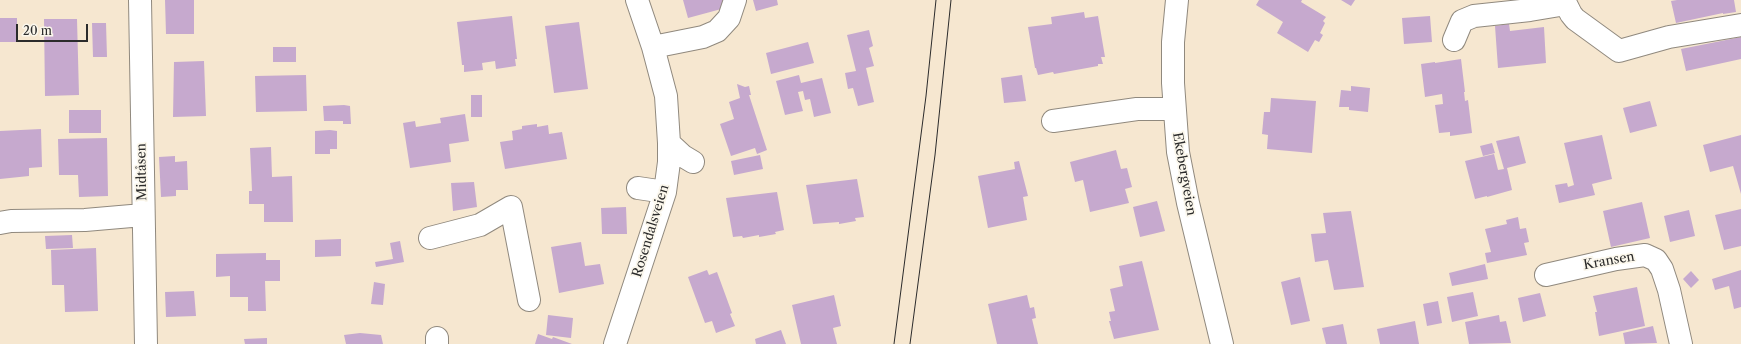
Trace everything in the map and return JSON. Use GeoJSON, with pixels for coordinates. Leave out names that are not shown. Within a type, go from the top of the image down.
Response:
{"type":"FeatureCollection","features":[{"type":"Feature","properties":{"kind":"street","name":"Midtåsen"},"geometry":{"type":"LineString","coordinates":[[140,0],[146,344]]}},
{"type":"Feature","properties":{"kind":"street","name":"Rosendalsveien"},"geometry":{"type":"LineString","coordinates":[[615,344],[665,192],[669,162],[670,143],[666,96],[653,47],[637,0]]}},
{"type":"Feature","properties":{"kind":"street"},"geometry":{"type":"LineString","coordinates":[[653,47],[703,37],[717,31],[729,18],[735,0]]}},
{"type":"Feature","properties":{"kind":"street","name":"Ekebergveien"},"geometry":{"type":"LineString","coordinates":[[1177,0],[1173,50],[1174,109],[1182,175],[1222,344]]}},
{"type":"Feature","properties":{"kind":"street"},"geometry":{"type":"LineString","coordinates":[[1454,40],[1462,21],[1474,16],[1530,10],[1565,2],[1575,19],[1619,51],[1669,37],[1741,25]]}},
{"type":"Feature","properties":{"kind":"street"},"geometry":{"type":"LineString","coordinates":[[1053,121],[1137,109],[1174,109]]}},
{"type":"Feature","properties":{"kind":"street"},"geometry":{"type":"LineString","coordinates":[[670,143],[683,156],[693,162]]}},
{"type":"Feature","properties":{"kind":"street"},"geometry":{"type":"LineString","coordinates":[[638,188],[665,192]]}},
{"type":"Feature","properties":{"kind":"street"},"geometry":{"type":"LineString","coordinates":[[430,238],[480,225],[511,206],[529,300]]}},
{"type":"Feature","properties":{"kind":"street"},"geometry":{"type":"LineString","coordinates":[[0,223],[11,221],[85,220],[143,215]]}},
{"type":"Feature","properties":{"kind":"street","name":"Kransen"},"geometry":{"type":"LineString","coordinates":[[1546,274],[1645,255],[1656,260],[1662,269],[1669,290],[1681,344]]}},
{"type":"Feature","properties":{"kind":"building"},"geometry":{"type":"Polygon","coordinates":[[[165,0],[194,0],[194,34],[166,34],[165,0]]]}},
{"type":"Feature","properties":{"kind":"building"},"geometry":{"type":"Polygon","coordinates":[[[683,0],[723,0],[725,8],[688,18],[683,0]]]}},
{"type":"Feature","properties":{"kind":"building"},"geometry":{"type":"Polygon","coordinates":[[[753,0],[777,0],[778,5],[756,11],[753,0]]]}},
{"type":"Feature","properties":{"kind":"building"},"geometry":{"type":"Polygon","coordinates":[[[1259,0],[1302,0],[1301,2],[1326,17],[1323,21],[1325,23],[1320,33],[1323,35],[1319,42],[1315,40],[1308,52],[1277,33],[1283,22],[1256,5],[1259,0]]]}},
{"type":"Feature","properties":{"kind":"building"},"geometry":{"type":"Polygon","coordinates":[[[1341,0],[1355,0],[1351,6],[1341,0]]]}},
{"type":"Feature","properties":{"kind":"building"},"geometry":{"type":"Polygon","coordinates":[[[1734,0],[1736,12],[1723,13],[1676,23],[1671,1],[1734,0]]]}},
{"type":"Feature","properties":{"kind":"building"},"geometry":{"type":"Polygon","coordinates":[[[1084,12],[1085,18],[1098,16],[1105,57],[1101,57],[1103,64],[1054,74],[1053,72],[1038,75],[1035,68],[1028,27],[1052,24],[1051,17],[1084,12]]]}},
{"type":"Feature","properties":{"kind":"building"},"geometry":{"type":"Polygon","coordinates":[[[512,16],[517,59],[515,59],[516,66],[496,69],[495,61],[482,63],[483,70],[464,72],[457,22],[512,16]]]}},
{"type":"Feature","properties":{"kind":"building"},"geometry":{"type":"Polygon","coordinates":[[[1430,16],[1432,42],[1404,44],[1402,18],[1430,16]]]}},
{"type":"Feature","properties":{"kind":"building"},"geometry":{"type":"Polygon","coordinates":[[[0,18],[17,18],[17,42],[0,42],[0,18]]]}},
{"type":"Feature","properties":{"kind":"building"},"geometry":{"type":"Polygon","coordinates":[[[44,19],[77,19],[79,95],[45,96],[44,19]]]}},
{"type":"Feature","properties":{"kind":"building"},"geometry":{"type":"Polygon","coordinates":[[[579,22],[588,89],[554,93],[545,26],[579,22]]]}},
{"type":"Feature","properties":{"kind":"building"},"geometry":{"type":"Polygon","coordinates":[[[92,23],[106,23],[107,57],[93,57],[92,23]]]}},
{"type":"Feature","properties":{"kind":"building"},"geometry":{"type":"Polygon","coordinates":[[[1509,24],[1510,31],[1544,27],[1546,63],[1498,68],[1495,26],[1509,24]]]}},
{"type":"Feature","properties":{"kind":"building"},"geometry":{"type":"Polygon","coordinates":[[[869,30],[873,46],[869,48],[874,66],[866,68],[874,102],[858,106],[853,88],[848,89],[845,73],[856,71],[847,35],[869,30]]]}},
{"type":"Feature","properties":{"kind":"building"},"geometry":{"type":"Polygon","coordinates":[[[1741,37],[1741,59],[1686,71],[1681,49],[1741,37]]]}},
{"type":"Feature","properties":{"kind":"building"},"geometry":{"type":"Polygon","coordinates":[[[808,42],[814,63],[771,74],[766,53],[808,42]]]}},
{"type":"Feature","properties":{"kind":"building"},"geometry":{"type":"Polygon","coordinates":[[[273,47],[296,47],[296,62],[273,62],[273,47]]]}},
{"type":"Feature","properties":{"kind":"building"},"geometry":{"type":"Polygon","coordinates":[[[1461,59],[1465,101],[1468,100],[1472,133],[1450,136],[1450,132],[1439,133],[1435,105],[1443,104],[1442,94],[1425,97],[1421,64],[1461,59]]]}},
{"type":"Feature","properties":{"kind":"building"},"geometry":{"type":"Polygon","coordinates":[[[204,61],[206,116],[173,117],[174,62],[204,61]]]}},
{"type":"Feature","properties":{"kind":"building"},"geometry":{"type":"Polygon","coordinates":[[[306,75],[307,111],[256,112],[255,76],[306,75]]]}},
{"type":"Feature","properties":{"kind":"building"},"geometry":{"type":"Polygon","coordinates":[[[799,75],[801,83],[822,78],[831,113],[814,117],[810,99],[805,100],[803,91],[798,92],[803,111],[785,115],[776,81],[799,75]]]}},
{"type":"Feature","properties":{"kind":"building"},"geometry":{"type":"Polygon","coordinates":[[[1022,75],[1026,101],[1004,103],[1001,78],[1022,75]]]}},
{"type":"Feature","properties":{"kind":"building"},"geometry":{"type":"Polygon","coordinates":[[[737,84],[745,87],[749,86],[751,95],[749,95],[767,150],[757,154],[755,148],[731,156],[720,124],[734,119],[729,102],[740,98],[737,84]]]}},
{"type":"Feature","properties":{"kind":"building"},"geometry":{"type":"Polygon","coordinates":[[[1351,86],[1370,88],[1368,112],[1349,110],[1349,107],[1339,107],[1341,90],[1351,91],[1351,86]]]}},
{"type":"Feature","properties":{"kind":"building"},"geometry":{"type":"Polygon","coordinates":[[[471,95],[482,95],[482,117],[471,117],[471,95]]]}},
{"type":"Feature","properties":{"kind":"building"},"geometry":{"type":"Polygon","coordinates":[[[1271,98],[1316,101],[1312,153],[1267,149],[1268,135],[1262,134],[1264,112],[1270,112],[1271,98]]]}},
{"type":"Feature","properties":{"kind":"building"},"geometry":{"type":"Polygon","coordinates":[[[1650,101],[1657,126],[1630,133],[1623,108],[1650,101]]]}},
{"type":"Feature","properties":{"kind":"building"},"geometry":{"type":"Polygon","coordinates":[[[323,106],[350,106],[351,124],[343,124],[343,121],[324,121],[323,106]]]}},
{"type":"Feature","properties":{"kind":"building"},"geometry":{"type":"Polygon","coordinates":[[[69,110],[101,110],[101,133],[69,133],[69,110]]]}},
{"type":"Feature","properties":{"kind":"building"},"geometry":{"type":"Polygon","coordinates":[[[465,114],[469,141],[449,144],[451,162],[410,168],[403,123],[415,121],[416,127],[441,123],[440,118],[465,114]]]}},
{"type":"Feature","properties":{"kind":"building"},"geometry":{"type":"Polygon","coordinates":[[[537,124],[537,127],[548,125],[549,134],[562,132],[567,159],[505,169],[500,142],[513,140],[512,131],[522,129],[522,126],[537,124]]]}},
{"type":"Feature","properties":{"kind":"building"},"geometry":{"type":"Polygon","coordinates":[[[41,129],[42,167],[29,168],[29,176],[0,179],[0,131],[41,129]]]}},
{"type":"Feature","properties":{"kind":"building"},"geometry":{"type":"Polygon","coordinates":[[[315,131],[337,131],[337,149],[330,149],[330,154],[315,154],[315,131]]]}},
{"type":"Feature","properties":{"kind":"building"},"geometry":{"type":"Polygon","coordinates":[[[1602,135],[1612,179],[1592,184],[1595,195],[1559,203],[1555,185],[1567,183],[1568,187],[1574,185],[1564,143],[1602,135]]]}},
{"type":"Feature","properties":{"kind":"building"},"geometry":{"type":"Polygon","coordinates":[[[1741,135],[1741,194],[1733,166],[1710,172],[1703,145],[1741,135]]]}},
{"type":"Feature","properties":{"kind":"building"},"geometry":{"type":"Polygon","coordinates":[[[1519,136],[1526,163],[1507,168],[1512,190],[1475,199],[1465,161],[1494,154],[1498,170],[1504,169],[1496,141],[1519,136]]]}},
{"type":"Feature","properties":{"kind":"building"},"geometry":{"type":"Polygon","coordinates":[[[107,138],[108,196],[79,197],[78,175],[59,175],[58,139],[107,138]]]}},
{"type":"Feature","properties":{"kind":"building"},"geometry":{"type":"Polygon","coordinates":[[[1492,143],[1495,153],[1483,156],[1480,146],[1492,143]]]}},
{"type":"Feature","properties":{"kind":"building"},"geometry":{"type":"Polygon","coordinates":[[[271,147],[272,177],[292,176],[293,222],[264,222],[264,204],[249,204],[249,191],[252,191],[250,148],[271,147]]]}},
{"type":"Feature","properties":{"kind":"building"},"geometry":{"type":"Polygon","coordinates":[[[1116,150],[1121,169],[1127,168],[1132,187],[1125,189],[1129,203],[1090,212],[1083,180],[1075,182],[1070,162],[1116,150]]]}},
{"type":"Feature","properties":{"kind":"building"},"geometry":{"type":"Polygon","coordinates":[[[760,155],[763,169],[734,175],[731,161],[760,155]]]}},
{"type":"Feature","properties":{"kind":"building"},"geometry":{"type":"Polygon","coordinates":[[[175,156],[175,162],[187,161],[188,190],[176,190],[176,196],[161,197],[159,157],[175,156]]]}},
{"type":"Feature","properties":{"kind":"building"},"geometry":{"type":"Polygon","coordinates":[[[1019,161],[1028,196],[1023,197],[1027,220],[988,228],[978,176],[1015,169],[1014,162],[1019,161]]]}},
{"type":"Feature","properties":{"kind":"building"},"geometry":{"type":"Polygon","coordinates":[[[857,179],[864,217],[855,218],[856,221],[839,224],[839,222],[813,224],[806,185],[857,179]]]}},
{"type":"Feature","properties":{"kind":"building"},"geometry":{"type":"Polygon","coordinates":[[[474,182],[477,207],[453,211],[451,183],[474,182]]]}},
{"type":"Feature","properties":{"kind":"building"},"geometry":{"type":"Polygon","coordinates":[[[777,192],[784,230],[775,232],[776,234],[759,237],[759,235],[743,238],[742,236],[733,237],[726,198],[777,192]]]}},
{"type":"Feature","properties":{"kind":"building"},"geometry":{"type":"Polygon","coordinates":[[[1157,201],[1165,231],[1140,237],[1133,207],[1157,201]]]}},
{"type":"Feature","properties":{"kind":"building"},"geometry":{"type":"Polygon","coordinates":[[[1642,202],[1650,238],[1611,247],[1603,211],[1642,202]]]}},
{"type":"Feature","properties":{"kind":"building"},"geometry":{"type":"Polygon","coordinates":[[[626,207],[627,234],[602,234],[601,208],[626,207]]]}},
{"type":"Feature","properties":{"kind":"building"},"geometry":{"type":"Polygon","coordinates":[[[1741,209],[1741,246],[1724,250],[1715,215],[1741,209]]]}},
{"type":"Feature","properties":{"kind":"building"},"geometry":{"type":"Polygon","coordinates":[[[1689,210],[1695,236],[1670,242],[1664,216],[1689,210]]]}},
{"type":"Feature","properties":{"kind":"building"},"geometry":{"type":"Polygon","coordinates":[[[1351,211],[1364,287],[1334,290],[1328,260],[1315,262],[1311,234],[1326,233],[1323,213],[1351,211]]]}},
{"type":"Feature","properties":{"kind":"building"},"geometry":{"type":"Polygon","coordinates":[[[1518,217],[1520,229],[1526,228],[1529,242],[1524,243],[1527,255],[1487,263],[1485,253],[1491,252],[1485,229],[1507,224],[1506,220],[1518,217]]]}},
{"type":"Feature","properties":{"kind":"building"},"geometry":{"type":"Polygon","coordinates":[[[72,235],[73,248],[46,249],[45,236],[72,235]]]}},
{"type":"Feature","properties":{"kind":"building"},"geometry":{"type":"Polygon","coordinates":[[[341,239],[341,256],[315,257],[315,240],[341,239]]]}},
{"type":"Feature","properties":{"kind":"building"},"geometry":{"type":"Polygon","coordinates":[[[400,241],[404,262],[376,267],[375,262],[393,259],[390,243],[400,241]]]}},
{"type":"Feature","properties":{"kind":"building"},"geometry":{"type":"Polygon","coordinates":[[[581,242],[585,266],[600,264],[604,284],[559,293],[551,247],[581,242]]]}},
{"type":"Feature","properties":{"kind":"building"},"geometry":{"type":"Polygon","coordinates":[[[96,248],[98,311],[65,312],[64,285],[52,285],[51,250],[96,248]]]}},
{"type":"Feature","properties":{"kind":"building"},"geometry":{"type":"Polygon","coordinates":[[[266,253],[266,260],[280,260],[280,281],[265,281],[266,311],[248,311],[248,297],[230,297],[230,276],[216,277],[216,254],[266,253]]]}},
{"type":"Feature","properties":{"kind":"building"},"geometry":{"type":"Polygon","coordinates":[[[1142,261],[1159,330],[1114,339],[1109,321],[1111,321],[1109,312],[1115,311],[1110,289],[1123,286],[1119,266],[1142,261]]]}},
{"type":"Feature","properties":{"kind":"building"},"geometry":{"type":"Polygon","coordinates":[[[1485,264],[1488,279],[1452,286],[1449,273],[1485,264]]]}},
{"type":"Feature","properties":{"kind":"building"},"geometry":{"type":"Polygon","coordinates":[[[707,270],[709,275],[717,272],[732,313],[730,314],[735,326],[716,333],[712,321],[705,323],[688,277],[707,270]]]}},
{"type":"Feature","properties":{"kind":"building"},"geometry":{"type":"Polygon","coordinates":[[[1741,270],[1741,307],[1734,309],[1729,286],[1715,290],[1712,279],[1741,270]]]}},
{"type":"Feature","properties":{"kind":"building"},"geometry":{"type":"Polygon","coordinates":[[[1691,271],[1699,280],[1691,288],[1683,279],[1691,271]]]}},
{"type":"Feature","properties":{"kind":"building"},"geometry":{"type":"Polygon","coordinates":[[[1300,277],[1310,321],[1291,325],[1281,282],[1300,277]]]}},
{"type":"Feature","properties":{"kind":"building"},"geometry":{"type":"Polygon","coordinates":[[[374,282],[385,284],[383,305],[371,304],[374,282]]]}},
{"type":"Feature","properties":{"kind":"building"},"geometry":{"type":"Polygon","coordinates":[[[1637,287],[1645,326],[1599,336],[1595,312],[1597,312],[1593,296],[1637,287]]]}},
{"type":"Feature","properties":{"kind":"building"},"geometry":{"type":"Polygon","coordinates":[[[194,291],[196,316],[166,317],[165,292],[194,291]]]}},
{"type":"Feature","properties":{"kind":"building"},"geometry":{"type":"Polygon","coordinates":[[[1473,292],[1478,316],[1452,322],[1447,297],[1473,292]]]}},
{"type":"Feature","properties":{"kind":"building"},"geometry":{"type":"Polygon","coordinates":[[[1540,293],[1546,316],[1523,322],[1518,298],[1540,293]]]}},
{"type":"Feature","properties":{"kind":"building"},"geometry":{"type":"Polygon","coordinates":[[[834,295],[841,326],[833,328],[837,344],[801,344],[792,305],[834,295]]]}},
{"type":"Feature","properties":{"kind":"building"},"geometry":{"type":"Polygon","coordinates":[[[1027,295],[1030,308],[1034,307],[1036,318],[1032,319],[1038,344],[997,344],[988,304],[1027,295]]]}},
{"type":"Feature","properties":{"kind":"building"},"geometry":{"type":"Polygon","coordinates":[[[1438,301],[1442,323],[1427,326],[1423,304],[1438,301]]]}},
{"type":"Feature","properties":{"kind":"building"},"geometry":{"type":"Polygon","coordinates":[[[548,315],[573,318],[571,338],[546,335],[548,315]]]}},
{"type":"Feature","properties":{"kind":"building"},"geometry":{"type":"Polygon","coordinates":[[[1499,315],[1500,322],[1506,321],[1511,343],[1469,344],[1465,322],[1499,315]]]}},
{"type":"Feature","properties":{"kind":"building"},"geometry":{"type":"Polygon","coordinates":[[[1415,321],[1419,344],[1380,344],[1377,329],[1415,321]]]}},
{"type":"Feature","properties":{"kind":"building"},"geometry":{"type":"Polygon","coordinates":[[[1343,324],[1347,344],[1326,344],[1322,328],[1343,324]]]}},
{"type":"Feature","properties":{"kind":"building"},"geometry":{"type":"Polygon","coordinates":[[[1653,326],[1657,343],[1625,344],[1623,333],[1653,326]]]}},
{"type":"Feature","properties":{"kind":"building"},"geometry":{"type":"Polygon","coordinates":[[[781,330],[786,344],[756,344],[755,339],[781,330]]]}},
{"type":"Feature","properties":{"kind":"building"},"geometry":{"type":"Polygon","coordinates":[[[360,333],[381,335],[383,344],[346,344],[344,335],[360,333]]]}},
{"type":"Feature","properties":{"kind":"building"},"geometry":{"type":"Polygon","coordinates":[[[538,334],[552,339],[553,337],[572,344],[535,344],[538,334]]]}},
{"type":"Feature","properties":{"kind":"building"},"geometry":{"type":"Polygon","coordinates":[[[267,338],[267,344],[245,344],[244,339],[267,338]]]}},
{"type":"Feature","properties":{"kind":"tram line"},"geometry":{"type":"LineString","coordinates":[[894,344],[926,96],[936,0]]}},
{"type":"Feature","properties":{"kind":"tram line"},"geometry":{"type":"LineString","coordinates":[[910,344],[935,155],[951,0]]}}]}
